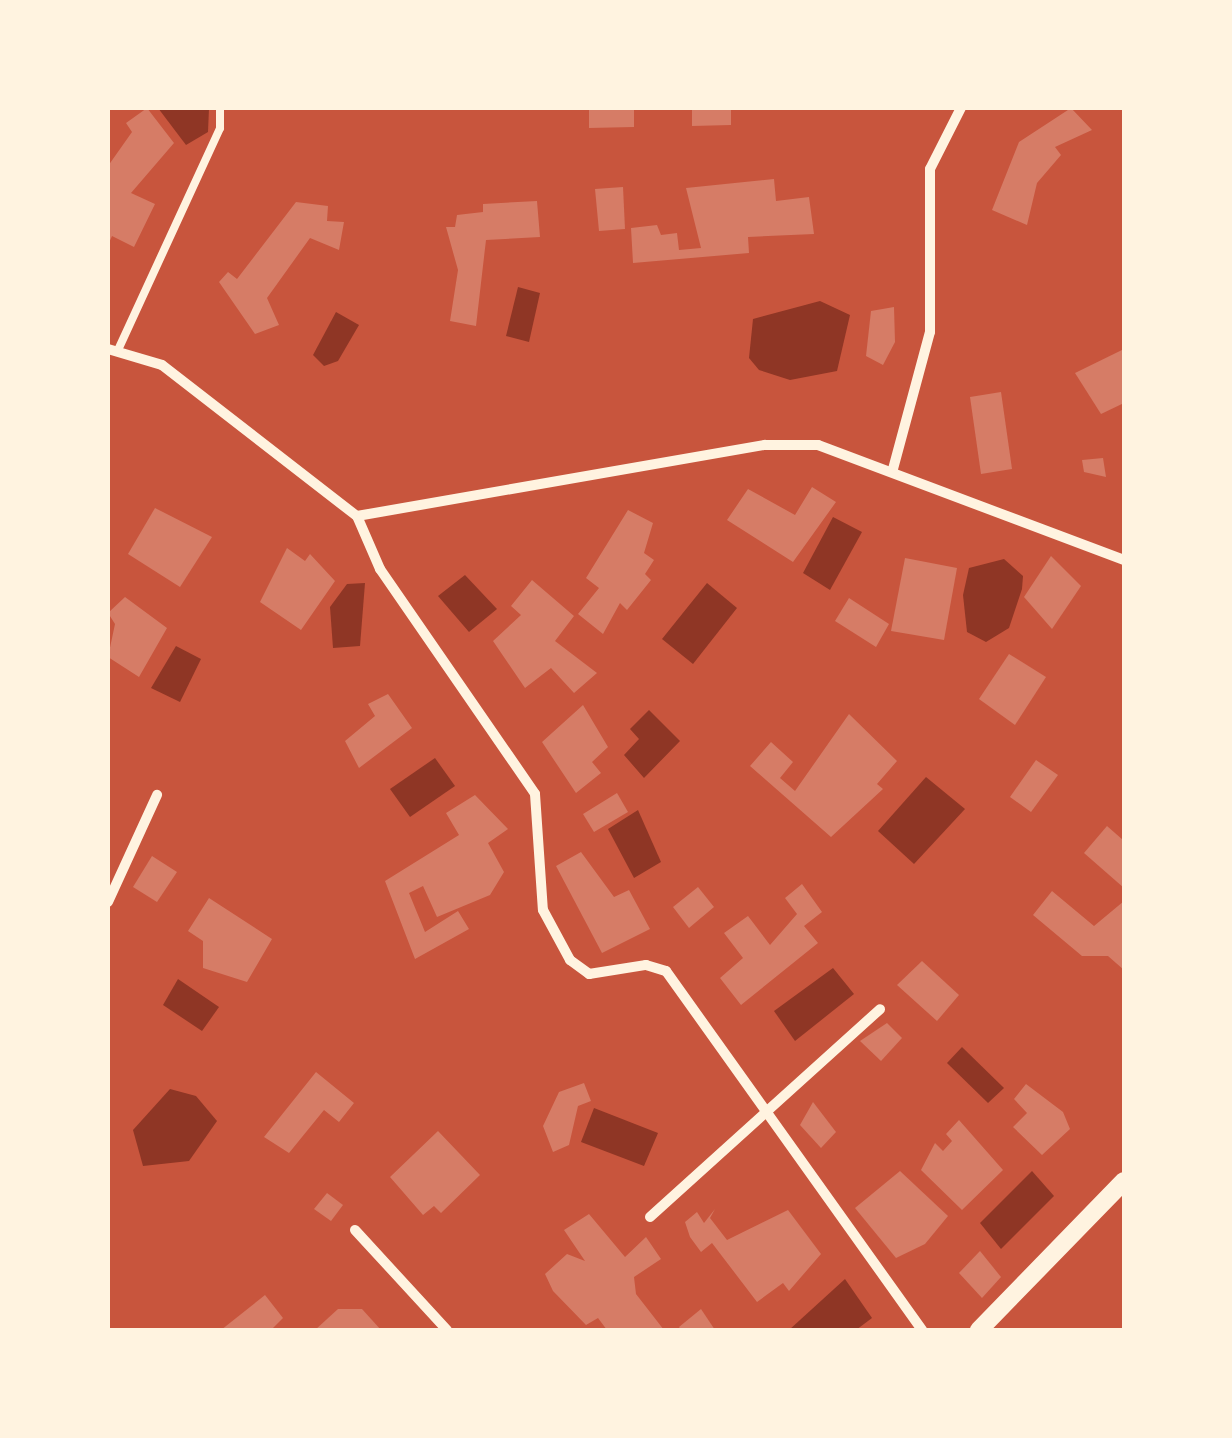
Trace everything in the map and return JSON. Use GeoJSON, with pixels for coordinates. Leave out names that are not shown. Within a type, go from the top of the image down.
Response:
{"type":"FeatureCollection","features":[{"type":"Feature","properties":{"kind":"street"},"geometry":{"type":"LineString","coordinates":[[892,469],[930,332],[930,169],[961,108]]}},
{"type":"Feature","properties":{"kind":"street"},"geometry":{"type":"LineString","coordinates":[[113,349],[162,365],[357,516],[380,569],[535,794],[543,910],[570,960],[590,974],[646,965],[666,972],[922,1330]]}},
{"type":"Feature","properties":{"kind":"street"},"geometry":{"type":"LineString","coordinates":[[357,516],[765,446],[818,446],[892,469],[1124,560]]}},
{"type":"Feature","properties":{"kind":"street"},"geometry":{"type":"LineString","coordinates":[[108,902],[156,796]]}},
{"type":"Feature","properties":{"kind":"street"},"geometry":{"type":"LineString","coordinates":[[650,1217],[880,1009]]}},
{"type":"Feature","properties":{"kind":"street"},"geometry":{"type":"LineString","coordinates":[[978,1330],[1124,1181]]}},
{"type":"Feature","properties":{"kind":"street"},"geometry":{"type":"LineString","coordinates":[[355,1230],[447,1330]]}},
{"type":"Feature","properties":{"kind":"lane"},"geometry":{"type":"LineString","coordinates":[[113,349],[220,128],[220,108]]}},
{"type":"Feature","properties":{"kind":"shaded area"},"geometry":{"type":"Polygon","coordinates":[[[158,108],[209,108],[208,132],[186,145],[158,108]]]}},
{"type":"Feature","properties":{"kind":"shaded area"},"geometry":{"type":"Polygon","coordinates":[[[518,287],[540,293],[529,342],[506,336],[518,287]]]}},
{"type":"Feature","properties":{"kind":"shaded area"},"geometry":{"type":"Polygon","coordinates":[[[820,301],[850,315],[837,371],[790,380],[759,370],[749,358],[753,319],[820,301]]]}},
{"type":"Feature","properties":{"kind":"shaded area"},"geometry":{"type":"Polygon","coordinates":[[[336,312],[359,325],[338,361],[324,366],[313,355],[336,312]]]}},
{"type":"Feature","properties":{"kind":"shaded area"},"geometry":{"type":"Polygon","coordinates":[[[833,517],[862,532],[830,590],[803,573],[833,517]]]}},
{"type":"Feature","properties":{"kind":"shaded area"},"geometry":{"type":"Polygon","coordinates":[[[1004,559],[1023,576],[1022,589],[1009,628],[986,642],[967,632],[963,595],[969,568],[1004,559]]]}},
{"type":"Feature","properties":{"kind":"shaded area"},"geometry":{"type":"Polygon","coordinates":[[[465,575],[497,609],[469,632],[438,596],[465,575]]]}},
{"type":"Feature","properties":{"kind":"shaded area"},"geometry":{"type":"Polygon","coordinates":[[[365,583],[360,646],[333,648],[330,607],[347,584],[365,583]]]}},
{"type":"Feature","properties":{"kind":"shaded area"},"geometry":{"type":"Polygon","coordinates":[[[707,583],[737,608],[693,664],[662,639],[707,583]]]}},
{"type":"Feature","properties":{"kind":"shaded area"},"geometry":{"type":"Polygon","coordinates":[[[176,646],[201,659],[180,702],[151,688],[176,646]]]}},
{"type":"Feature","properties":{"kind":"shaded area"},"geometry":{"type":"Polygon","coordinates":[[[649,710],[680,741],[644,778],[624,755],[639,739],[630,729],[649,710]]]}},
{"type":"Feature","properties":{"kind":"shaded area"},"geometry":{"type":"Polygon","coordinates":[[[435,758],[455,786],[410,817],[390,789],[435,758]]]}},
{"type":"Feature","properties":{"kind":"shaded area"},"geometry":{"type":"Polygon","coordinates":[[[926,777],[965,809],[914,864],[878,831],[926,777]]]}},
{"type":"Feature","properties":{"kind":"shaded area"},"geometry":{"type":"Polygon","coordinates":[[[638,810],[661,862],[634,878],[608,829],[638,810]]]}},
{"type":"Feature","properties":{"kind":"shaded area"},"geometry":{"type":"Polygon","coordinates":[[[833,968],[854,994],[795,1041],[774,1011],[833,968]]]}},
{"type":"Feature","properties":{"kind":"shaded area"},"geometry":{"type":"Polygon","coordinates":[[[178,979],[219,1007],[202,1031],[163,1005],[178,979]]]}},
{"type":"Feature","properties":{"kind":"shaded area"},"geometry":{"type":"Polygon","coordinates":[[[962,1047],[1004,1088],[988,1103],[947,1063],[962,1047]]]}},
{"type":"Feature","properties":{"kind":"shaded area"},"geometry":{"type":"Polygon","coordinates":[[[170,1089],[196,1096],[217,1121],[189,1161],[143,1166],[133,1130],[170,1089]]]}},
{"type":"Feature","properties":{"kind":"shaded area"},"geometry":{"type":"Polygon","coordinates":[[[594,1108],[658,1133],[644,1166],[581,1142],[594,1108]]]}},
{"type":"Feature","properties":{"kind":"shaded area"},"geometry":{"type":"Polygon","coordinates":[[[1032,1171],[1054,1196],[1001,1249],[980,1223],[1032,1171]]]}},
{"type":"Feature","properties":{"kind":"shaded area"},"geometry":{"type":"Polygon","coordinates":[[[845,1279],[872,1318],[856,1330],[789,1330],[845,1279]]]}},
{"type":"Feature","properties":{"kind":"building"},"geometry":{"type":"Polygon","coordinates":[[[147,108],[174,143],[131,193],[155,204],[134,247],[112,236],[108,245],[108,166],[132,132],[126,123],[147,108]]]}},
{"type":"Feature","properties":{"kind":"building"},"geometry":{"type":"Polygon","coordinates":[[[589,108],[634,108],[634,127],[589,128],[589,108]]]}},
{"type":"Feature","properties":{"kind":"building"},"geometry":{"type":"Polygon","coordinates":[[[692,108],[731,108],[731,125],[692,126],[692,108]]]}},
{"type":"Feature","properties":{"kind":"building"},"geometry":{"type":"Polygon","coordinates":[[[1071,108],[1092,130],[1055,147],[1061,155],[1037,183],[1027,225],[992,210],[1019,142],[1071,108]]]}},
{"type":"Feature","properties":{"kind":"building"},"geometry":{"type":"Polygon","coordinates":[[[774,179],[776,201],[809,197],[814,234],[748,237],[749,253],[633,263],[631,228],[657,225],[661,235],[677,233],[679,250],[701,248],[686,188],[774,179]]]}},
{"type":"Feature","properties":{"kind":"building"},"geometry":{"type":"Polygon","coordinates":[[[623,187],[625,229],[599,231],[595,189],[623,187]]]}},
{"type":"Feature","properties":{"kind":"building"},"geometry":{"type":"Polygon","coordinates":[[[537,201],[540,237],[486,240],[476,326],[450,321],[458,270],[446,227],[455,227],[457,215],[483,212],[483,204],[537,201]]]}},
{"type":"Feature","properties":{"kind":"building"},"geometry":{"type":"Polygon","coordinates":[[[296,202],[328,206],[327,221],[344,222],[339,250],[310,238],[267,298],[279,325],[255,334],[219,282],[228,272],[237,279],[296,202]]]}},
{"type":"Feature","properties":{"kind":"building"},"geometry":{"type":"Polygon","coordinates":[[[894,307],[895,342],[883,365],[866,356],[871,311],[894,307]]]}},
{"type":"Feature","properties":{"kind":"building"},"geometry":{"type":"Polygon","coordinates":[[[1124,349],[1124,403],[1101,414],[1075,373],[1124,349]]]}},
{"type":"Feature","properties":{"kind":"building"},"geometry":{"type":"Polygon","coordinates":[[[1001,392],[1012,469],[981,474],[970,397],[1001,392]]]}},
{"type":"Feature","properties":{"kind":"building"},"geometry":{"type":"Polygon","coordinates":[[[1103,458],[1106,477],[1084,472],[1082,460],[1103,458]]]}},
{"type":"Feature","properties":{"kind":"building"},"geometry":{"type":"Polygon","coordinates":[[[812,487],[836,502],[793,562],[727,520],[748,489],[795,515],[812,487]]]}},
{"type":"Feature","properties":{"kind":"building"},"geometry":{"type":"Polygon","coordinates":[[[155,508],[212,537],[180,587],[128,554],[155,508]]]}},
{"type":"Feature","properties":{"kind":"building"},"geometry":{"type":"Polygon","coordinates":[[[628,510],[653,523],[644,553],[654,560],[645,574],[651,580],[627,610],[620,603],[603,634],[578,614],[599,588],[586,578],[628,510]]]}},
{"type":"Feature","properties":{"kind":"building"},"geometry":{"type":"Polygon","coordinates":[[[287,548],[305,561],[310,554],[335,581],[301,630],[260,602],[287,548]]]}},
{"type":"Feature","properties":{"kind":"building"},"geometry":{"type":"Polygon","coordinates":[[[1051,556],[1081,586],[1052,629],[1024,597],[1051,556]]]}},
{"type":"Feature","properties":{"kind":"building"},"geometry":{"type":"Polygon","coordinates":[[[905,558],[957,568],[944,640],[891,631],[905,558]]]}},
{"type":"Feature","properties":{"kind":"building"},"geometry":{"type":"Polygon","coordinates":[[[532,580],[574,616],[555,641],[597,673],[574,693],[551,668],[525,688],[493,641],[521,615],[511,606],[532,580]]]}},
{"type":"Feature","properties":{"kind":"building"},"geometry":{"type":"Polygon","coordinates":[[[125,597],[167,628],[139,677],[108,657],[115,624],[108,613],[125,597]]]}},
{"type":"Feature","properties":{"kind":"building"},"geometry":{"type":"Polygon","coordinates":[[[849,598],[889,624],[876,647],[835,621],[849,598]]]}},
{"type":"Feature","properties":{"kind":"building"},"geometry":{"type":"Polygon","coordinates":[[[1009,654],[1046,677],[1015,725],[979,699],[1009,654]]]}},
{"type":"Feature","properties":{"kind":"building"},"geometry":{"type":"Polygon","coordinates":[[[388,694],[412,728],[359,768],[345,741],[375,716],[368,704],[388,694]]]}},
{"type":"Feature","properties":{"kind":"building"},"geometry":{"type":"Polygon","coordinates":[[[583,705],[608,747],[592,762],[601,773],[576,793],[542,742],[583,705]]]}},
{"type":"Feature","properties":{"kind":"building"},"geometry":{"type":"Polygon","coordinates":[[[849,714],[897,761],[877,784],[883,789],[831,837],[750,766],[771,742],[793,762],[780,778],[795,791],[849,714]]]}},
{"type":"Feature","properties":{"kind":"building"},"geometry":{"type":"Polygon","coordinates":[[[1036,760],[1058,775],[1031,812],[1010,797],[1036,760]]]}},
{"type":"Feature","properties":{"kind":"building"},"geometry":{"type":"Polygon","coordinates":[[[617,793],[628,812],[594,832],[583,814],[617,793]]]}},
{"type":"Feature","properties":{"kind":"building"},"geometry":{"type":"Polygon","coordinates":[[[475,795],[508,829],[488,843],[504,872],[490,895],[437,917],[423,886],[409,893],[425,932],[458,911],[469,929],[415,959],[385,881],[459,835],[446,813],[475,795]]]}},
{"type":"Feature","properties":{"kind":"building"},"geometry":{"type":"Polygon","coordinates":[[[1107,826],[1123,840],[1124,888],[1084,853],[1107,826]]]}},
{"type":"Feature","properties":{"kind":"building"},"geometry":{"type":"Polygon","coordinates":[[[581,852],[614,897],[629,890],[650,929],[602,953],[556,866],[581,852]]]}},
{"type":"Feature","properties":{"kind":"building"},"geometry":{"type":"Polygon","coordinates":[[[152,856],[177,872],[157,902],[133,887],[152,856]]]}},
{"type":"Feature","properties":{"kind":"building"},"geometry":{"type":"Polygon","coordinates":[[[802,884],[822,912],[804,926],[818,943],[741,1005],[720,978],[743,958],[724,933],[748,916],[770,945],[797,914],[785,898],[802,884]]]}},
{"type":"Feature","properties":{"kind":"building"},"geometry":{"type":"Polygon","coordinates":[[[698,887],[714,907],[689,928],[673,907],[698,887]]]}},
{"type":"Feature","properties":{"kind":"building"},"geometry":{"type":"Polygon","coordinates":[[[1052,891],[1094,926],[1124,901],[1124,970],[1108,956],[1082,956],[1033,915],[1052,891]]]}},
{"type":"Feature","properties":{"kind":"building"},"geometry":{"type":"Polygon","coordinates":[[[209,898],[272,939],[247,982],[203,968],[203,941],[188,931],[209,898]]]}},
{"type":"Feature","properties":{"kind":"building"},"geometry":{"type":"Polygon","coordinates":[[[922,961],[959,995],[937,1021],[897,985],[922,961]]]}},
{"type":"Feature","properties":{"kind":"building"},"geometry":{"type":"Polygon","coordinates":[[[887,1023],[902,1038],[881,1061],[860,1041],[887,1023]]]}},
{"type":"Feature","properties":{"kind":"building"},"geometry":{"type":"Polygon","coordinates":[[[316,1072],[354,1103],[339,1122],[324,1110],[289,1153],[264,1137],[316,1072]]]}},
{"type":"Feature","properties":{"kind":"building"},"geometry":{"type":"Polygon","coordinates":[[[584,1083],[591,1101],[578,1106],[569,1145],[553,1152],[543,1126],[559,1092],[584,1083]]]}},
{"type":"Feature","properties":{"kind":"building"},"geometry":{"type":"Polygon","coordinates":[[[1026,1084],[1063,1112],[1070,1129],[1042,1155],[1013,1127],[1027,1113],[1014,1099],[1026,1084]]]}},
{"type":"Feature","properties":{"kind":"building"},"geometry":{"type":"Polygon","coordinates":[[[813,1102],[836,1132],[821,1148],[800,1125],[813,1102]]]}},
{"type":"Feature","properties":{"kind":"building"},"geometry":{"type":"Polygon","coordinates":[[[959,1120],[1003,1170],[962,1210],[921,1170],[935,1143],[943,1151],[952,1141],[946,1134],[959,1120]]]}},
{"type":"Feature","properties":{"kind":"building"},"geometry":{"type":"Polygon","coordinates":[[[438,1131],[480,1175],[441,1213],[434,1206],[423,1215],[390,1177],[438,1131]]]}},
{"type":"Feature","properties":{"kind":"building"},"geometry":{"type":"Polygon","coordinates":[[[900,1171],[948,1216],[925,1244],[896,1258],[855,1208],[900,1171]]]}},
{"type":"Feature","properties":{"kind":"building"},"geometry":{"type":"Polygon","coordinates":[[[327,1193],[343,1205],[331,1221],[314,1209],[327,1193]]]}},
{"type":"Feature","properties":{"kind":"building"},"geometry":{"type":"Polygon","coordinates":[[[715,1209],[710,1218],[727,1240],[788,1210],[821,1254],[789,1291],[783,1283],[757,1302],[712,1243],[701,1252],[690,1237],[685,1222],[697,1212],[704,1223],[715,1209]]]}},
{"type":"Feature","properties":{"kind":"building"},"geometry":{"type":"Polygon","coordinates":[[[589,1214],[625,1257],[646,1237],[661,1259],[634,1277],[636,1294],[664,1330],[607,1330],[598,1318],[586,1325],[553,1291],[545,1274],[567,1254],[585,1261],[564,1230],[589,1214]]]}},
{"type":"Feature","properties":{"kind":"building"},"geometry":{"type":"Polygon","coordinates":[[[980,1251],[1001,1277],[982,1298],[959,1273],[980,1251]]]}},
{"type":"Feature","properties":{"kind":"building"},"geometry":{"type":"Polygon","coordinates":[[[265,1295],[283,1318],[271,1330],[221,1330],[265,1295]]]}},
{"type":"Feature","properties":{"kind":"building"},"geometry":{"type":"Polygon","coordinates":[[[338,1309],[362,1309],[381,1330],[315,1330],[338,1309]]]}},
{"type":"Feature","properties":{"kind":"building"},"geometry":{"type":"Polygon","coordinates":[[[701,1309],[715,1330],[681,1330],[679,1327],[701,1309]]]}}]}
